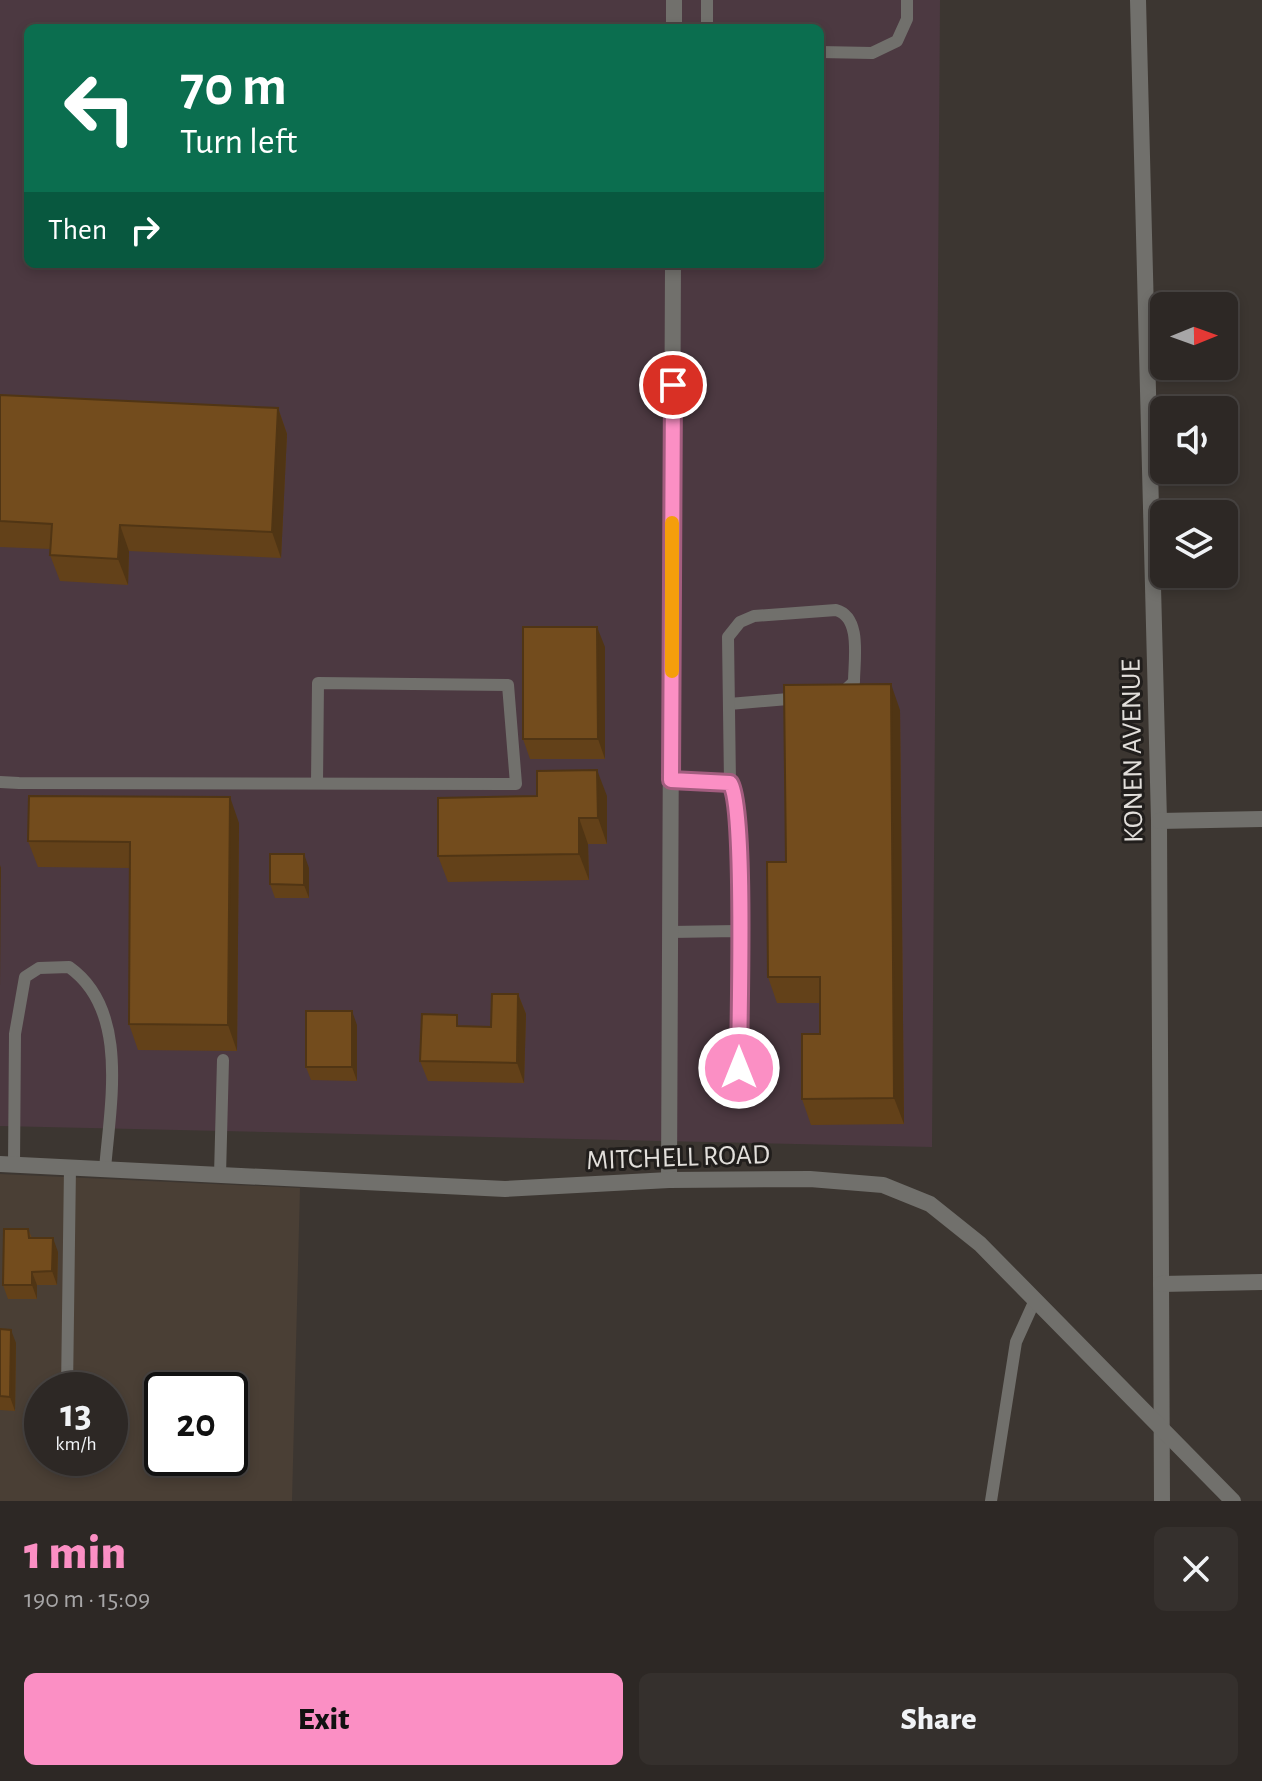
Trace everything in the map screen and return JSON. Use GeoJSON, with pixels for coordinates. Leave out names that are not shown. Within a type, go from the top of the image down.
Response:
{"type":"FeatureCollection","features":[{"type":"Feature","properties":{"kind":"street"},"geometry":{"type":"LineString","coordinates":[[674,0],[674,24]]}},
{"type":"Feature","properties":{"kind":"street","name":"KONEN AVENUE"},"geometry":{"type":"LineString","coordinates":[[1138,0],[1159,821],[1162,1501]]}},
{"type":"Feature","properties":{"kind":"street"},"geometry":{"type":"LineString","coordinates":[[669,1180],[673,268]]}},
{"type":"Feature","properties":{"kind":"street"},"geometry":{"type":"LineString","coordinates":[[1159,821],[1262,819]]}},
{"type":"Feature","properties":{"kind":"street","name":"MITCHELL ROAD"},"geometry":{"type":"LineString","coordinates":[[7,1164],[505,1189],[669,1180],[810,1179],[883,1185],[930,1204],[980,1244],[1233,1501]]}},
{"type":"Feature","properties":{"kind":"street"},"geometry":{"type":"LineString","coordinates":[[1161,1284],[1262,1282]]}},
{"type":"Feature","properties":{"kind":"lane"},"geometry":{"type":"LineString","coordinates":[[707,0],[707,24]]}},
{"type":"Feature","properties":{"kind":"lane"},"geometry":{"type":"LineString","coordinates":[[824,52],[872,53],[897,41],[907,19],[907,0]]}},
{"type":"Feature","properties":{"kind":"lane"},"geometry":{"type":"LineString","coordinates":[[739,1068],[739,834],[737,798],[730,783],[728,637],[740,622],[754,616],[836,610],[851,619],[854,682],[844,692],[831,696]]}},
{"type":"Feature","properties":{"kind":"lane"},"geometry":{"type":"LineString","coordinates":[[0,782],[516,784],[508,685],[318,683],[317,783]]}},
{"type":"Feature","properties":{"kind":"lane"},"geometry":{"type":"LineString","coordinates":[[729,704],[817,697]]}},
{"type":"Feature","properties":{"kind":"lane"},"geometry":{"type":"LineString","coordinates":[[671,780],[730,783]]}},
{"type":"Feature","properties":{"kind":"lane"},"geometry":{"type":"LineString","coordinates":[[670,932],[738,931]]}},
{"type":"Feature","properties":{"kind":"lane"},"geometry":{"type":"LineString","coordinates":[[7,1164],[18,1005],[25,977],[39,968],[53,966],[69,967],[87,981],[94,988],[103,1012],[113,1075],[105,1169]]}},
{"type":"Feature","properties":{"kind":"lane"},"geometry":{"type":"LineString","coordinates":[[220,1175],[223,1060]]}},
{"type":"Feature","properties":{"kind":"lane"},"geometry":{"type":"LineString","coordinates":[[67,1372],[70,1167]]}},
{"type":"Feature","properties":{"kind":"lane"},"geometry":{"type":"LineString","coordinates":[[991,1501],[1016,1342],[1035,1300]]}},
{"type":"Feature","properties":{"kind":"shaded area"},"geometry":{"type":"Polygon","coordinates":[[[0,0],[940,0],[932,1147],[0,1126],[0,0]]]}},
{"type":"Feature","properties":{"kind":"shaded area"},"geometry":{"type":"Polygon","coordinates":[[[0,1174],[300,1188],[292,1501],[0,1501],[0,1174]]]}},
{"type":"Feature","properties":{"kind":"building"},"geometry":{"type":"Polygon","coordinates":[[[0,395],[278,408],[272,532],[120,525],[118,559],[50,555],[52,524],[0,521],[0,395]]]}},
{"type":"Feature","properties":{"kind":"building"},"geometry":{"type":"Polygon","coordinates":[[[523,627],[597,627],[598,739],[523,739],[523,627]]]}},
{"type":"Feature","properties":{"kind":"building"},"geometry":{"type":"Polygon","coordinates":[[[891,684],[894,1098],[802,1099],[802,1034],[820,1034],[820,977],[768,977],[767,862],[786,862],[784,685],[891,684]]]}},
{"type":"Feature","properties":{"kind":"building"},"geometry":{"type":"Polygon","coordinates":[[[597,770],[598,818],[579,818],[579,854],[438,856],[438,798],[537,796],[537,771],[597,770]]]}},
{"type":"Feature","properties":{"kind":"building"},"geometry":{"type":"Polygon","coordinates":[[[29,796],[230,797],[228,1025],[129,1024],[130,842],[28,841],[29,796]]]}},
{"type":"Feature","properties":{"kind":"building"},"geometry":{"type":"Polygon","coordinates":[[[270,854],[304,854],[304,885],[270,884],[270,854]]]}},
{"type":"Feature","properties":{"kind":"building"},"geometry":{"type":"Polygon","coordinates":[[[492,994],[518,994],[517,1063],[420,1061],[422,1014],[457,1015],[457,1026],[491,1027],[492,994]]]}},
{"type":"Feature","properties":{"kind":"building"},"geometry":{"type":"Polygon","coordinates":[[[306,1011],[352,1011],[352,1067],[306,1067],[306,1011]]]}},
{"type":"Feature","properties":{"kind":"building"},"geometry":{"type":"Polygon","coordinates":[[[4,1229],[28,1229],[29,1238],[53,1238],[52,1271],[32,1272],[32,1285],[3,1285],[4,1229]]]}},
{"type":"Feature","properties":{"kind":"building"},"geometry":{"type":"Polygon","coordinates":[[[0,1329],[11,1330],[10,1397],[0,1396],[0,1329]]]}},
{"type":"Feature","properties":{"kind":"slow traffic"},"geometry":{"type":"LineString","coordinates":[[672,523],[672,671]]}},
{"type":"Feature","properties":{"kind":"route"},"geometry":{"type":"LineString","coordinates":[[673,385],[671,780],[730,783],[737,798],[739,1068]]}}]}
